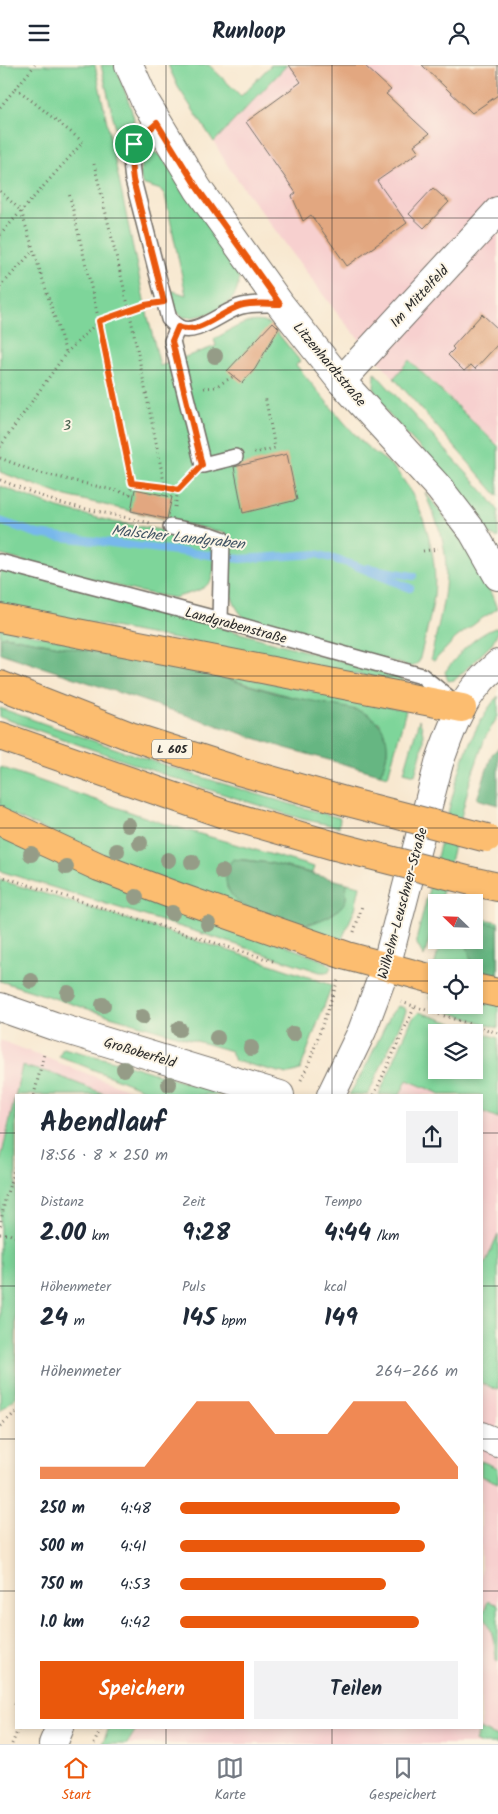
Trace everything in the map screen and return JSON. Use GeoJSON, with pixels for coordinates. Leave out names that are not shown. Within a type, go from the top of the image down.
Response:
{"type":"FeatureCollection","features":[{"type":"Feature","properties":{"kind":"highway"},"geometry":{"type":"LineString","coordinates":[[0,618],[462,707]]}},
{"type":"Feature","properties":{"kind":"highway","name":"L 605"},"geometry":{"type":"LineString","coordinates":[[0,685],[130,736],[239,771],[348,802],[493,839]]}},
{"type":"Feature","properties":{"kind":"highway"},"geometry":{"type":"LineString","coordinates":[[0,736],[224,814],[335,847],[486,885]]}},
{"type":"Feature","properties":{"kind":"highway"},"geometry":{"type":"LineString","coordinates":[[0,821],[99,867],[181,899],[339,953],[428,978]]}},
{"type":"Feature","properties":{"kind":"highway"},"geometry":{"type":"LineString","coordinates":[[483,990],[498,993]]}},
{"type":"Feature","properties":{"kind":"street","name":"Litzenhardtstraße"},"geometry":{"type":"LineString","coordinates":[[129,65],[157,123],[198,189],[280,304],[341,381],[438,488],[473,532],[498,576]]}},
{"type":"Feature","properties":{"kind":"street","name":"Im Mittelfeld"},"geometry":{"type":"LineString","coordinates":[[341,381],[498,211]]}},
{"type":"Feature","properties":{"kind":"street","name":"Wilhelm-Leuschner-Straße"},"geometry":{"type":"LineString","coordinates":[[331,1094],[377,995],[439,763],[449,734],[462,707],[478,683],[498,663]]}},
{"type":"Feature","properties":{"kind":"street","name":"Großoberfeld"},"geometry":{"type":"LineString","coordinates":[[0,1007],[54,1026],[289,1091]]}},
{"type":"Feature","properties":{"kind":"street"},"geometry":{"type":"LineString","coordinates":[[483,1437],[498,1443]]}},
{"type":"Feature","properties":{"kind":"street"},"geometry":{"type":"LineString","coordinates":[[53,1744],[59,1729]]}},
{"type":"Feature","properties":{"kind":"lane"},"geometry":{"type":"LineString","coordinates":[[157,123],[134,144],[130,161],[133,180],[169,319],[184,330],[196,328],[240,306],[280,304]]}},
{"type":"Feature","properties":{"kind":"lane"},"geometry":{"type":"LineString","coordinates":[[178,327],[172,341],[202,465],[234,457]]}},
{"type":"Feature","properties":{"kind":"lane"},"geometry":{"type":"LineString","coordinates":[[171,527],[212,535],[222,539],[220,620]]}},
{"type":"Feature","properties":{"kind":"lane","name":"Landgrabenstraße"},"geometry":{"type":"LineString","coordinates":[[0,562],[422,676],[462,707]]}},
{"type":"Feature","properties":{"kind":"path"},"geometry":{"type":"LineString","coordinates":[[0,107],[35,65]]}},
{"type":"Feature","properties":{"kind":"path"},"geometry":{"type":"LineString","coordinates":[[0,235],[83,142],[16,88]]}},
{"type":"Feature","properties":{"kind":"path"},"geometry":{"type":"LineString","coordinates":[[94,164],[129,309],[165,487]]}},
{"type":"Feature","properties":{"kind":"path"},"geometry":{"type":"LineString","coordinates":[[0,191],[21,211],[66,353]]}},
{"type":"Feature","properties":{"kind":"path"},"geometry":{"type":"LineString","coordinates":[[0,458],[36,471],[130,494],[132,483],[99,321],[69,193]]}},
{"type":"Feature","properties":{"kind":"path"},"geometry":{"type":"LineString","coordinates":[[0,287],[33,251]]}},
{"type":"Feature","properties":{"kind":"path"},"geometry":{"type":"LineString","coordinates":[[0,447],[66,353],[99,321],[129,309],[164,302]]}},
{"type":"Feature","properties":{"kind":"path"},"geometry":{"type":"LineString","coordinates":[[184,388],[215,387],[234,376]]}},
{"type":"Feature","properties":{"kind":"path"},"geometry":{"type":"LineString","coordinates":[[265,396],[276,448]]}},
{"type":"Feature","properties":{"kind":"path"},"geometry":{"type":"LineString","coordinates":[[132,483],[178,490],[202,465]]}},
{"type":"Feature","properties":{"kind":"path"},"geometry":{"type":"LineString","coordinates":[[0,480],[58,503],[116,517],[171,527]]}},
{"type":"Feature","properties":{"kind":"path"},"geometry":{"type":"LineString","coordinates":[[423,551],[438,549]]}},
{"type":"Feature","properties":{"kind":"path"},"geometry":{"type":"LineString","coordinates":[[0,875],[284,965]]}},
{"type":"Feature","properties":{"kind":"path"},"geometry":{"type":"LineString","coordinates":[[330,978],[377,995],[415,1005],[498,1033]]}},
{"type":"Feature","properties":{"kind":"path"},"geometry":{"type":"LineString","coordinates":[[289,1091],[309,1063],[338,980]]}},
{"type":"Feature","properties":{"kind":"path"},"geometry":{"type":"LineString","coordinates":[[374,1094],[415,1005]]}},
{"type":"Feature","properties":{"kind":"path"},"geometry":{"type":"LineString","coordinates":[[34,1094],[44,1054]]}},
{"type":"Feature","properties":{"kind":"path"},"geometry":{"type":"LineString","coordinates":[[0,1226],[15,1166]]}},
{"type":"Feature","properties":{"kind":"path"},"geometry":{"type":"LineString","coordinates":[[0,1234],[9,1234],[15,1237]]}},
{"type":"Feature","properties":{"kind":"path"},"geometry":{"type":"LineString","coordinates":[[0,1426],[15,1413]]}},
{"type":"Feature","properties":{"kind":"path"},"geometry":{"type":"LineString","coordinates":[[12,1744],[18,1729]]}},
{"type":"Feature","properties":{"kind":"path"},"geometry":{"type":"LineString","coordinates":[[94,1744],[100,1729]]}},
{"type":"Feature","properties":{"kind":"shaded area"},"geometry":{"type":"Polygon","coordinates":[[[287,65],[498,65],[498,445],[409,359],[394,378],[339,316],[229,168],[214,142],[287,65]]]}},
{"type":"Feature","properties":{"kind":"shaded area"},"geometry":{"type":"Polygon","coordinates":[[[0,1040],[139,1094],[15,1094],[0,1304],[0,1040]]]}},
{"type":"Feature","properties":{"kind":"shaded area"},"geometry":{"type":"Polygon","coordinates":[[[406,1080],[441,1094],[400,1094],[406,1080]]]}},
{"type":"Feature","properties":{"kind":"shaded area"},"geometry":{"type":"Polygon","coordinates":[[[483,1112],[498,1118],[498,1234],[483,1268],[483,1112]]]}},
{"type":"Feature","properties":{"kind":"shaded area"},"geometry":{"type":"Polygon","coordinates":[[[483,1384],[498,1390],[498,1744],[101,1744],[108,1729],[483,1729],[483,1384]]]}},
{"type":"Feature","properties":{"kind":"green space","name":"3"},"geometry":{"type":"Polygon","coordinates":[[[0,65],[95,65],[145,305],[160,366],[216,346],[214,339],[243,324],[257,321],[265,322],[272,326],[300,361],[296,365],[346,424],[367,446],[393,467],[403,479],[420,510],[426,527],[431,544],[435,579],[431,612],[419,662],[412,667],[249,622],[235,605],[231,595],[229,574],[232,541],[224,533],[62,495],[0,472],[0,65]]]}},
{"type":"Feature","properties":{"kind":"green space"},"geometry":{"type":"Polygon","coordinates":[[[101,65],[115,65],[134,118],[131,136],[122,156],[101,65]]]}},
{"type":"Feature","properties":{"kind":"green space"},"geometry":{"type":"Polygon","coordinates":[[[168,65],[209,65],[241,96],[271,65],[287,65],[214,142],[178,87],[168,65]]]}},
{"type":"Feature","properties":{"kind":"green space"},"geometry":{"type":"Polygon","coordinates":[[[153,151],[162,157],[239,270],[238,285],[231,300],[219,309],[204,315],[183,317],[174,308],[170,299],[170,290],[186,295],[165,195],[161,190],[142,184],[141,165],[148,154],[153,151]]]}},
{"type":"Feature","properties":{"kind":"green space"},"geometry":{"type":"Polygon","coordinates":[[[409,360],[498,446],[498,496],[394,378],[409,360]]]}},
{"type":"Feature","properties":{"kind":"green space"},"geometry":{"type":"Polygon","coordinates":[[[375,373],[484,492],[498,510],[498,538],[488,534],[466,499],[389,415],[374,388],[375,373]]]}},
{"type":"Feature","properties":{"kind":"green space"},"geometry":{"type":"Polygon","coordinates":[[[0,486],[58,508],[114,522],[208,538],[214,545],[214,569],[211,581],[197,591],[174,598],[136,591],[0,555],[0,486]]]}},
{"type":"Feature","properties":{"kind":"green space"},"geometry":{"type":"Polygon","coordinates":[[[425,492],[475,562],[497,609],[456,638],[434,661],[431,657],[444,595],[446,563],[440,531],[425,492]]]}},
{"type":"Feature","properties":{"kind":"green space"},"geometry":{"type":"Polygon","coordinates":[[[0,568],[396,676],[411,685],[0,605],[0,568]]]}},
{"type":"Feature","properties":{"kind":"green space"},"geometry":{"type":"Polygon","coordinates":[[[498,627],[498,632],[491,645],[457,678],[448,681],[445,672],[456,658],[482,634],[498,627]]]}},
{"type":"Feature","properties":{"kind":"green space"},"geometry":{"type":"Polygon","coordinates":[[[0,628],[406,710],[388,776],[380,774],[387,754],[387,748],[385,736],[379,722],[212,674],[5,636],[0,638],[0,628]]]}},
{"type":"Feature","properties":{"kind":"green space"},"geometry":{"type":"Polygon","coordinates":[[[5,636],[212,674],[278,694],[357,710],[376,721],[382,728],[387,744],[384,764],[380,774],[282,747],[0,653],[0,638],[5,636]]]}},
{"type":"Feature","properties":{"kind":"green space"},"geometry":{"type":"Polygon","coordinates":[[[498,696],[498,716],[485,738],[470,781],[442,894],[428,894],[428,943],[424,957],[417,944],[417,937],[444,829],[458,776],[470,742],[487,710],[498,696]]]}},
{"type":"Feature","properties":{"kind":"green space"},"geometry":{"type":"Polygon","coordinates":[[[0,708],[169,766],[340,818],[339,827],[302,819],[185,782],[0,717],[0,708]]]}},
{"type":"Feature","properties":{"kind":"green space"},"geometry":{"type":"Polygon","coordinates":[[[419,720],[422,727],[423,740],[415,775],[404,772],[419,720]]]}},
{"type":"Feature","properties":{"kind":"green space"},"geometry":{"type":"Polygon","coordinates":[[[498,748],[498,805],[477,799],[492,754],[498,748]]]}},
{"type":"Feature","properties":{"kind":"green space"},"geometry":{"type":"Polygon","coordinates":[[[0,767],[162,823],[314,867],[312,873],[270,863],[239,859],[226,868],[227,888],[230,892],[308,925],[331,915],[340,907],[346,893],[347,883],[360,886],[355,909],[342,939],[304,929],[161,880],[0,810],[0,767]]]}},
{"type":"Feature","properties":{"kind":"green space"},"geometry":{"type":"Polygon","coordinates":[[[0,834],[327,962],[331,967],[328,972],[320,972],[0,871],[0,834]]]}},
{"type":"Feature","properties":{"kind":"green space"},"geometry":{"type":"Polygon","coordinates":[[[233,859],[270,863],[347,883],[346,899],[338,910],[318,921],[303,924],[284,921],[246,906],[232,896],[227,885],[226,874],[229,863],[233,859]]]}},
{"type":"Feature","properties":{"kind":"green space"},"geometry":{"type":"Polygon","coordinates":[[[0,880],[249,957],[332,985],[300,1070],[287,1074],[235,1061],[231,1051],[110,1016],[0,981],[0,880]]]}},
{"type":"Feature","properties":{"kind":"green space"},"geometry":{"type":"Polygon","coordinates":[[[483,919],[498,922],[498,984],[483,980],[483,959],[436,959],[439,949],[483,949],[483,919]]]}},
{"type":"Feature","properties":{"kind":"green space"},"geometry":{"type":"Polygon","coordinates":[[[483,922],[498,925],[498,974],[483,970],[483,959],[470,959],[468,949],[483,949],[483,922]]]}},
{"type":"Feature","properties":{"kind":"green space"},"geometry":{"type":"Polygon","coordinates":[[[483,1001],[498,1004],[498,1028],[455,1014],[483,1014],[483,1001]]]}},
{"type":"Feature","properties":{"kind":"green space"},"geometry":{"type":"Polygon","coordinates":[[[398,1006],[405,1008],[406,1011],[368,1094],[350,1094],[365,1068],[391,1014],[398,1006]]]}},
{"type":"Feature","properties":{"kind":"green space"},"geometry":{"type":"Polygon","coordinates":[[[419,1012],[455,1024],[428,1024],[428,1079],[483,1079],[483,1033],[498,1038],[498,1118],[483,1112],[483,1094],[441,1094],[407,1080],[400,1094],[379,1094],[412,1019],[419,1012]]]}},
{"type":"Feature","properties":{"kind":"green space"},"geometry":{"type":"Polygon","coordinates":[[[63,1048],[122,1063],[222,1094],[154,1094],[59,1056],[63,1048]]]}},
{"type":"Feature","properties":{"kind":"green space"},"geometry":{"type":"Polygon","coordinates":[[[22,1066],[51,1073],[104,1094],[16,1094],[22,1066]]]}},
{"type":"Feature","properties":{"kind":"green space"},"geometry":{"type":"Polygon","coordinates":[[[15,1097],[15,1398],[0,1411],[0,1163],[15,1097]]]}},
{"type":"Feature","properties":{"kind":"green space"},"geometry":{"type":"Polygon","coordinates":[[[498,1234],[498,1390],[483,1384],[483,1268],[498,1234]]]}},
{"type":"Feature","properties":{"kind":"green space"},"geometry":{"type":"Polygon","coordinates":[[[483,1462],[498,1468],[498,1483],[483,1477],[483,1462]]]}},
{"type":"Feature","properties":{"kind":"green space"},"geometry":{"type":"Polygon","coordinates":[[[488,1601],[498,1605],[498,1661],[496,1660],[491,1630],[483,1614],[488,1601]]]}},
{"type":"Feature","properties":{"kind":"green space"},"geometry":{"type":"Polygon","coordinates":[[[109,1729],[136,1729],[127,1744],[102,1744],[109,1729]]]}},
{"type":"Feature","properties":{"kind":"green space"},"geometry":{"type":"Polygon","coordinates":[[[480,1729],[498,1737],[498,1744],[481,1744],[475,1741],[480,1729]]]}},
{"type":"Feature","properties":{"kind":"building"},"geometry":{"type":"Polygon","coordinates":[[[289,65],[364,65],[391,90],[386,94],[429,134],[414,145],[419,152],[377,181],[407,223],[347,266],[311,215],[303,221],[292,196],[296,193],[246,122],[301,82],[289,65]]]}},
{"type":"Feature","properties":{"kind":"building"},"geometry":{"type":"Polygon","coordinates":[[[422,65],[498,65],[498,95],[472,113],[422,65]]]}},
{"type":"Feature","properties":{"kind":"building"},"geometry":{"type":"Polygon","coordinates":[[[433,188],[449,202],[424,228],[409,214],[433,188]]]}},
{"type":"Feature","properties":{"kind":"building"},"geometry":{"type":"Polygon","coordinates":[[[482,314],[498,329],[498,344],[475,369],[471,365],[464,371],[448,355],[454,349],[452,347],[482,314]]]}},
{"type":"Feature","properties":{"kind":"building"},"geometry":{"type":"Polygon","coordinates":[[[273,322],[279,328],[255,369],[242,383],[227,371],[273,322]]]}},
{"type":"Feature","properties":{"kind":"building"},"geometry":{"type":"Polygon","coordinates":[[[287,454],[297,500],[243,513],[234,467],[287,454]]]}},
{"type":"Feature","properties":{"kind":"building"},"geometry":{"type":"Polygon","coordinates":[[[135,489],[172,497],[167,519],[131,511],[135,489]]]}},
{"type":"Feature","properties":{"kind":"waterway","name":"Malscher Landgraben"},"geometry":{"type":"LineString","coordinates":[[0,521],[38,534],[241,559],[317,554],[354,565],[410,588]]}},
{"type":"Feature","properties":{"kind":"waterway","name":"Malscher Landgraben"},"geometry":{"type":"LineString","coordinates":[[368,568],[413,576]]}},
{"type":"Feature","properties":{"kind":"route"},"geometry":{"type":"LineString","coordinates":[[157,123],[198,189],[280,304],[240,306],[196,328],[184,330],[178,327],[172,341],[202,465],[178,490],[132,483],[99,321],[129,309],[164,302],[133,180],[130,161],[134,144],[157,123]]}}]}
